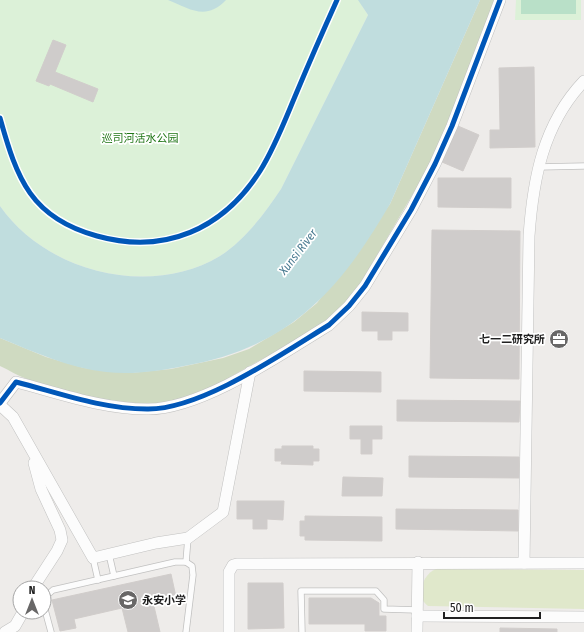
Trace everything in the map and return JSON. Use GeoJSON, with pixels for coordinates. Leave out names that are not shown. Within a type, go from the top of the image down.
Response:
{"type":"FeatureCollection","features":[{"type":"Feature","properties":{"kind":"street"},"geometry":{"type":"LineString","coordinates":[[250,372],[224,510],[219,516],[188,538],[156,543],[93,558],[13,417],[0,404],[16,382],[115,406],[148,409],[169,407],[189,402],[250,372],[329,325],[345,311],[365,286],[411,210],[435,164],[500,0]]}},
{"type":"Feature","properties":{"kind":"street"},"geometry":{"type":"LineString","coordinates":[[524,563],[529,236],[532,196],[538,167],[545,144],[557,118],[569,98],[584,81]]}},
{"type":"Feature","properties":{"kind":"street"},"geometry":{"type":"LineString","coordinates":[[30,447],[41,489],[62,535],[57,551],[38,580]]}},
{"type":"Feature","properties":{"kind":"street"},"geometry":{"type":"LineString","coordinates":[[417,632],[418,562]]}},
{"type":"Feature","properties":{"kind":"street"},"geometry":{"type":"LineString","coordinates":[[229,632],[229,572],[233,565],[418,562],[584,563]]}},
{"type":"Feature","properties":{"kind":"street"},"geometry":{"type":"LineString","coordinates":[[417,613],[584,617]]}},
{"type":"Feature","properties":{"kind":"street"},"geometry":{"type":"LineString","coordinates":[[5,632],[18,623],[19,620]]}},
{"type":"Feature","properties":{"kind":"lane"},"geometry":{"type":"LineString","coordinates":[[538,167],[584,166]]}},
{"type":"Feature","properties":{"kind":"lane"},"geometry":{"type":"LineString","coordinates":[[186,562],[188,538]]}},
{"type":"Feature","properties":{"kind":"lane"},"geometry":{"type":"LineString","coordinates":[[109,554],[114,576]]}},
{"type":"Feature","properties":{"kind":"lane"},"geometry":{"type":"LineString","coordinates":[[93,558],[98,580]]}},
{"type":"Feature","properties":{"kind":"lane"},"geometry":{"type":"LineString","coordinates":[[52,591],[175,562],[186,562],[192,566],[193,575],[186,632]]}},
{"type":"Feature","properties":{"kind":"lane"},"geometry":{"type":"LineString","coordinates":[[302,632],[301,591],[376,591],[384,600],[384,609],[417,613]]}},
{"type":"Feature","properties":{"kind":"lane"},"geometry":{"type":"LineString","coordinates":[[48,620],[51,632]]}},
{"type":"Feature","properties":{"kind":"green space","name":"巡司河活水公园"},"geometry":{"type":"Polygon","coordinates":[[[0,0],[364,0],[362,6],[368,15],[281,189],[254,226],[229,250],[220,256],[192,269],[163,275],[132,276],[101,272],[72,262],[44,248],[20,229],[0,206],[0,0]]]}},
{"type":"Feature","properties":{"kind":"green space"},"geometry":{"type":"Polygon","coordinates":[[[480,0],[494,0],[450,121],[428,168],[356,291],[327,321],[291,344],[216,385],[185,399],[169,402],[150,403],[106,400],[43,385],[0,366],[0,338],[46,357],[84,368],[130,373],[171,369],[223,358],[249,349],[294,322],[317,303],[390,204],[480,0]]]}},
{"type":"Feature","properties":{"kind":"green space"},"geometry":{"type":"Polygon","coordinates":[[[516,0],[581,0],[581,20],[515,20],[516,0]]]}},
{"type":"Feature","properties":{"kind":"green space"},"geometry":{"type":"Polygon","coordinates":[[[521,0],[576,0],[576,14],[521,14],[521,0]]]}},
{"type":"Feature","properties":{"kind":"green space"},"geometry":{"type":"Polygon","coordinates":[[[436,569],[584,570],[584,609],[428,606],[422,597],[422,586],[427,575],[436,569]]]}},
{"type":"Feature","properties":{"kind":"water"},"geometry":{"type":"Polygon","coordinates":[[[168,0],[226,0],[212,10],[205,12],[191,9],[168,0]]]}},
{"type":"Feature","properties":{"kind":"water","name":"Xunsi River"},"geometry":{"type":"Polygon","coordinates":[[[358,0],[480,0],[390,204],[351,264],[330,289],[307,311],[281,330],[253,345],[221,357],[184,366],[145,372],[116,373],[79,367],[52,359],[0,338],[0,206],[20,229],[44,248],[72,262],[101,272],[132,276],[163,275],[192,269],[220,256],[229,250],[246,234],[261,217],[281,189],[368,15],[358,0]]]}},
{"type":"Feature","properties":{"kind":"building"},"geometry":{"type":"Polygon","coordinates":[[[53,40],[66,45],[55,72],[98,89],[93,102],[50,84],[49,86],[36,81],[53,40]]]}},
{"type":"Feature","properties":{"kind":"building"},"geometry":{"type":"Polygon","coordinates":[[[534,67],[535,147],[490,148],[490,130],[500,130],[499,68],[534,67]]]}},
{"type":"Feature","properties":{"kind":"building"},"geometry":{"type":"Polygon","coordinates":[[[458,126],[479,135],[463,171],[442,162],[458,126]]]}},
{"type":"Feature","properties":{"kind":"building"},"geometry":{"type":"Polygon","coordinates":[[[438,178],[511,178],[511,208],[438,207],[438,178]]]}},
{"type":"Feature","properties":{"kind":"building"},"geometry":{"type":"Polygon","coordinates":[[[432,230],[520,231],[519,379],[430,378],[432,230]]]}},
{"type":"Feature","properties":{"kind":"building"},"geometry":{"type":"Polygon","coordinates":[[[362,312],[408,313],[408,331],[392,331],[392,340],[378,340],[378,331],[362,331],[362,312]]]}},
{"type":"Feature","properties":{"kind":"building"},"geometry":{"type":"Polygon","coordinates":[[[304,371],[381,372],[381,392],[304,391],[304,371]]]}},
{"type":"Feature","properties":{"kind":"building"},"geometry":{"type":"Polygon","coordinates":[[[397,400],[520,401],[519,422],[397,421],[397,400]]]}},
{"type":"Feature","properties":{"kind":"building"},"geometry":{"type":"Polygon","coordinates":[[[350,426],[382,426],[382,439],[372,439],[372,454],[361,454],[361,439],[350,439],[350,426]]]}},
{"type":"Feature","properties":{"kind":"building"},"geometry":{"type":"Polygon","coordinates":[[[282,446],[313,446],[313,449],[319,449],[319,461],[313,461],[313,465],[281,464],[282,461],[275,461],[275,449],[282,449],[282,446]]]}},
{"type":"Feature","properties":{"kind":"building"},"geometry":{"type":"Polygon","coordinates":[[[409,456],[519,457],[519,478],[409,477],[409,456]]]}},
{"type":"Feature","properties":{"kind":"building"},"geometry":{"type":"Polygon","coordinates":[[[343,477],[383,478],[382,496],[342,496],[343,477]]]}},
{"type":"Feature","properties":{"kind":"building"},"geometry":{"type":"Polygon","coordinates":[[[237,501],[284,501],[283,520],[267,519],[267,529],[253,529],[253,519],[237,519],[237,501]]]}},
{"type":"Feature","properties":{"kind":"building"},"geometry":{"type":"Polygon","coordinates":[[[396,509],[518,510],[518,531],[396,529],[396,509]]]}},
{"type":"Feature","properties":{"kind":"building"},"geometry":{"type":"Polygon","coordinates":[[[305,516],[382,517],[382,541],[305,540],[305,536],[300,536],[300,521],[305,521],[305,516]]]}},
{"type":"Feature","properties":{"kind":"building"},"geometry":{"type":"Polygon","coordinates":[[[171,574],[176,597],[153,602],[160,632],[128,632],[122,608],[74,619],[76,628],[60,631],[52,600],[171,574]]]}},
{"type":"Feature","properties":{"kind":"building"},"geometry":{"type":"Polygon","coordinates":[[[248,583],[283,583],[284,628],[248,629],[248,583]]]}},
{"type":"Feature","properties":{"kind":"building"},"geometry":{"type":"Polygon","coordinates":[[[309,598],[371,598],[379,603],[379,616],[386,616],[386,631],[365,631],[365,624],[309,624],[309,598]]]}},
{"type":"Feature","properties":{"kind":"building"},"geometry":{"type":"Polygon","coordinates":[[[500,628],[557,629],[557,632],[500,632],[500,628]]]}},
{"type":"Feature","properties":{"kind":"cycle path"},"geometry":{"type":"LineString","coordinates":[[0,118],[13,160],[21,177],[30,193],[42,207],[56,219],[97,236],[122,241],[146,242],[169,239],[190,232],[210,222],[228,208],[245,191],[260,171],[280,133],[337,0]]}},
{"type":"Feature","properties":{"kind":"cycle path"},"geometry":{"type":"LineString","coordinates":[[0,403],[16,382],[81,400],[114,406],[147,409],[168,407],[192,400],[241,378],[329,325],[349,306],[365,286],[411,210],[435,164],[452,126],[500,0]]}},
{"type":"Feature","properties":{"kind":"place","name":"七一二研究所"},"geometry":{"type":"Point","coordinates":[559,339]}},
{"type":"Feature","properties":{"kind":"place","name":"永安小学"},"geometry":{"type":"Point","coordinates":[128,600]}}]}
